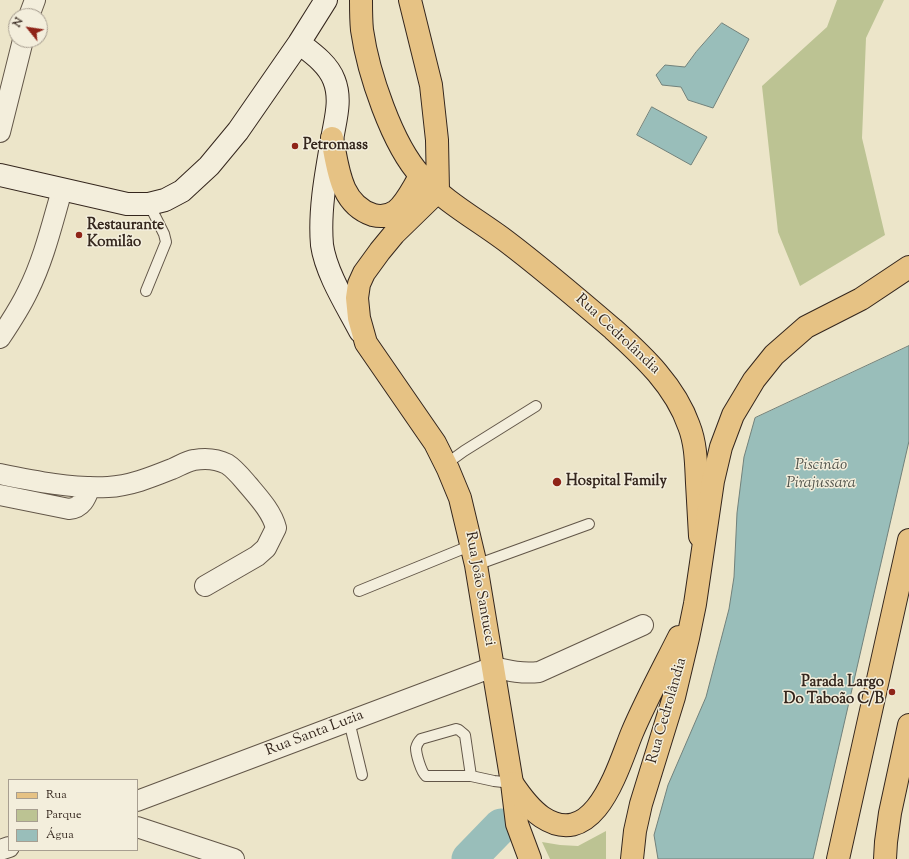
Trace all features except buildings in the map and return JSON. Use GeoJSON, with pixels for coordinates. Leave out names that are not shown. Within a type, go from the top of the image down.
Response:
{"type":"FeatureCollection","features":[{"type":"Feature","properties":{"kind":"main road","name":"Rua Cedrolândia"},"geometry":{"type":"LineString","coordinates":[[361,0],[362,31],[371,69],[383,107],[404,152],[421,175],[438,190],[506,240],[572,293],[633,347],[662,379],[678,400],[690,426],[696,454],[701,562]]}},
{"type":"Feature","properties":{"kind":"main road"},"geometry":{"type":"LineString","coordinates":[[410,0],[431,85],[437,140],[438,190]]}},
{"type":"Feature","properties":{"kind":"main road"},"geometry":{"type":"LineString","coordinates":[[332,138],[344,189],[350,200],[365,212],[379,216],[387,215],[396,210],[405,201],[421,175]]}},
{"type":"Feature","properties":{"kind":"main road","name":"Rua João Santucci"},"geometry":{"type":"LineString","coordinates":[[438,190],[394,234],[364,273],[359,284],[357,298],[359,318],[366,343],[435,443],[446,464],[460,498],[474,555],[512,783],[516,824],[530,859]]}},
{"type":"Feature","properties":{"kind":"main road","name":"Rua Cedrolândia"},"geometry":{"type":"LineString","coordinates":[[632,859],[635,831],[641,804],[674,697],[695,604],[713,481],[721,446],[733,415],[754,380],[774,355],[806,327],[861,299],[909,267]]}},
{"type":"Feature","properties":{"kind":"main road"},"geometry":{"type":"LineString","coordinates":[[838,859],[909,540]]}},
{"type":"Feature","properties":{"kind":"main road"},"geometry":{"type":"LineString","coordinates":[[512,783],[531,807],[541,816],[554,823],[562,826],[568,826],[590,815],[600,804],[612,783],[633,732],[695,604]]}},
{"type":"Feature","properties":{"kind":"main road"},"geometry":{"type":"LineString","coordinates":[[885,859],[890,813],[909,725]]}},
{"type":"Feature","properties":{"kind":"street"},"geometry":{"type":"LineString","coordinates":[[0,176],[126,204],[149,204],[165,200],[182,191],[209,166],[238,131],[299,43],[326,0]]}},
{"type":"Feature","properties":{"kind":"street","name":"Rua João Santucci"},"geometry":{"type":"LineString","coordinates":[[299,43],[324,64],[334,79],[337,93],[338,112],[332,138],[323,198],[322,246],[327,267],[366,343]]}},
{"type":"Feature","properties":{"kind":"street"},"geometry":{"type":"LineString","coordinates":[[0,132],[20,48]]}},
{"type":"Feature","properties":{"kind":"street"},"geometry":{"type":"LineString","coordinates":[[0,338],[35,276],[44,252],[62,190]]}},
{"type":"Feature","properties":{"kind":"street"},"geometry":{"type":"LineString","coordinates":[[0,474],[44,482],[109,488],[153,476],[194,460],[218,460],[238,473],[274,520],[276,528],[266,548],[257,556],[205,586]]}},
{"type":"Feature","properties":{"kind":"street"},"geometry":{"type":"LineString","coordinates":[[0,495],[74,509],[84,501],[90,487]]}},
{"type":"Feature","properties":{"kind":"street"},"geometry":{"type":"LineString","coordinates":[[493,667],[527,674],[539,672],[642,625]]}},
{"type":"Feature","properties":{"kind":"street","name":"Rua Santa Luzia"},"geometry":{"type":"LineString","coordinates":[[138,801],[186,784],[493,667]]}},
{"type":"Feature","properties":{"kind":"street"},"geometry":{"type":"LineString","coordinates":[[138,827],[234,859]]}},
{"type":"Feature","properties":{"kind":"lane"},"geometry":{"type":"LineString","coordinates":[[146,291],[166,242],[164,234],[149,204]]}},
{"type":"Feature","properties":{"kind":"lane"},"geometry":{"type":"LineString","coordinates":[[446,464],[536,406]]}},
{"type":"Feature","properties":{"kind":"lane"},"geometry":{"type":"LineString","coordinates":[[359,591],[474,555],[589,524]]}},
{"type":"Feature","properties":{"kind":"lane"},"geometry":{"type":"LineString","coordinates":[[349,721],[362,775]]}},
{"type":"Feature","properties":{"kind":"lane"},"geometry":{"type":"LineString","coordinates":[[471,776],[465,735],[459,730],[421,739],[418,743],[416,748],[424,775],[471,776],[512,783]]}},
{"type":"Feature","properties":{"kind":"green space"},"geometry":{"type":"Polygon","coordinates":[[[837,0],[884,0],[866,38],[862,138],[885,235],[800,286],[778,232],[762,86],[827,27],[837,0]]]}},
{"type":"Feature","properties":{"kind":"green space"},"geometry":{"type":"Polygon","coordinates":[[[606,831],[606,859],[550,859],[542,842],[578,846],[606,831]]]}},
{"type":"Feature","properties":{"kind":"water"},"geometry":{"type":"Polygon","coordinates":[[[722,23],[749,39],[713,108],[688,100],[681,87],[662,85],[656,75],[665,65],[685,67],[696,52],[722,23]]]}},
{"type":"Feature","properties":{"kind":"water"},"geometry":{"type":"Polygon","coordinates":[[[652,107],[707,137],[691,165],[637,135],[652,107]]]}},
{"type":"Feature","properties":{"kind":"water","name":"Piscinão Pirajussara"},"geometry":{"type":"Polygon","coordinates":[[[909,346],[909,441],[813,859],[658,859],[654,835],[668,785],[706,697],[729,609],[734,577],[737,513],[744,457],[755,418],[909,346]]]}},
{"type":"Feature","properties":{"kind":"waterway"},"geometry":{"type":"LineString","coordinates":[[469,859],[501,826]]}},
{"type":"Feature","properties":{"kind":"place","name":"Petromass"},"geometry":{"type":"Point","coordinates":[295,146]}},
{"type":"Feature","properties":{"kind":"place","name":"Restaurante Komilão"},"geometry":{"type":"Point","coordinates":[79,235]}},
{"type":"Feature","properties":{"kind":"place","name":"Hospital Family"},"geometry":{"type":"Point","coordinates":[557,482]}},
{"type":"Feature","properties":{"kind":"place","name":"Parada Largo Do Taboão C/B"},"geometry":{"type":"Point","coordinates":[892,692]}}]}
